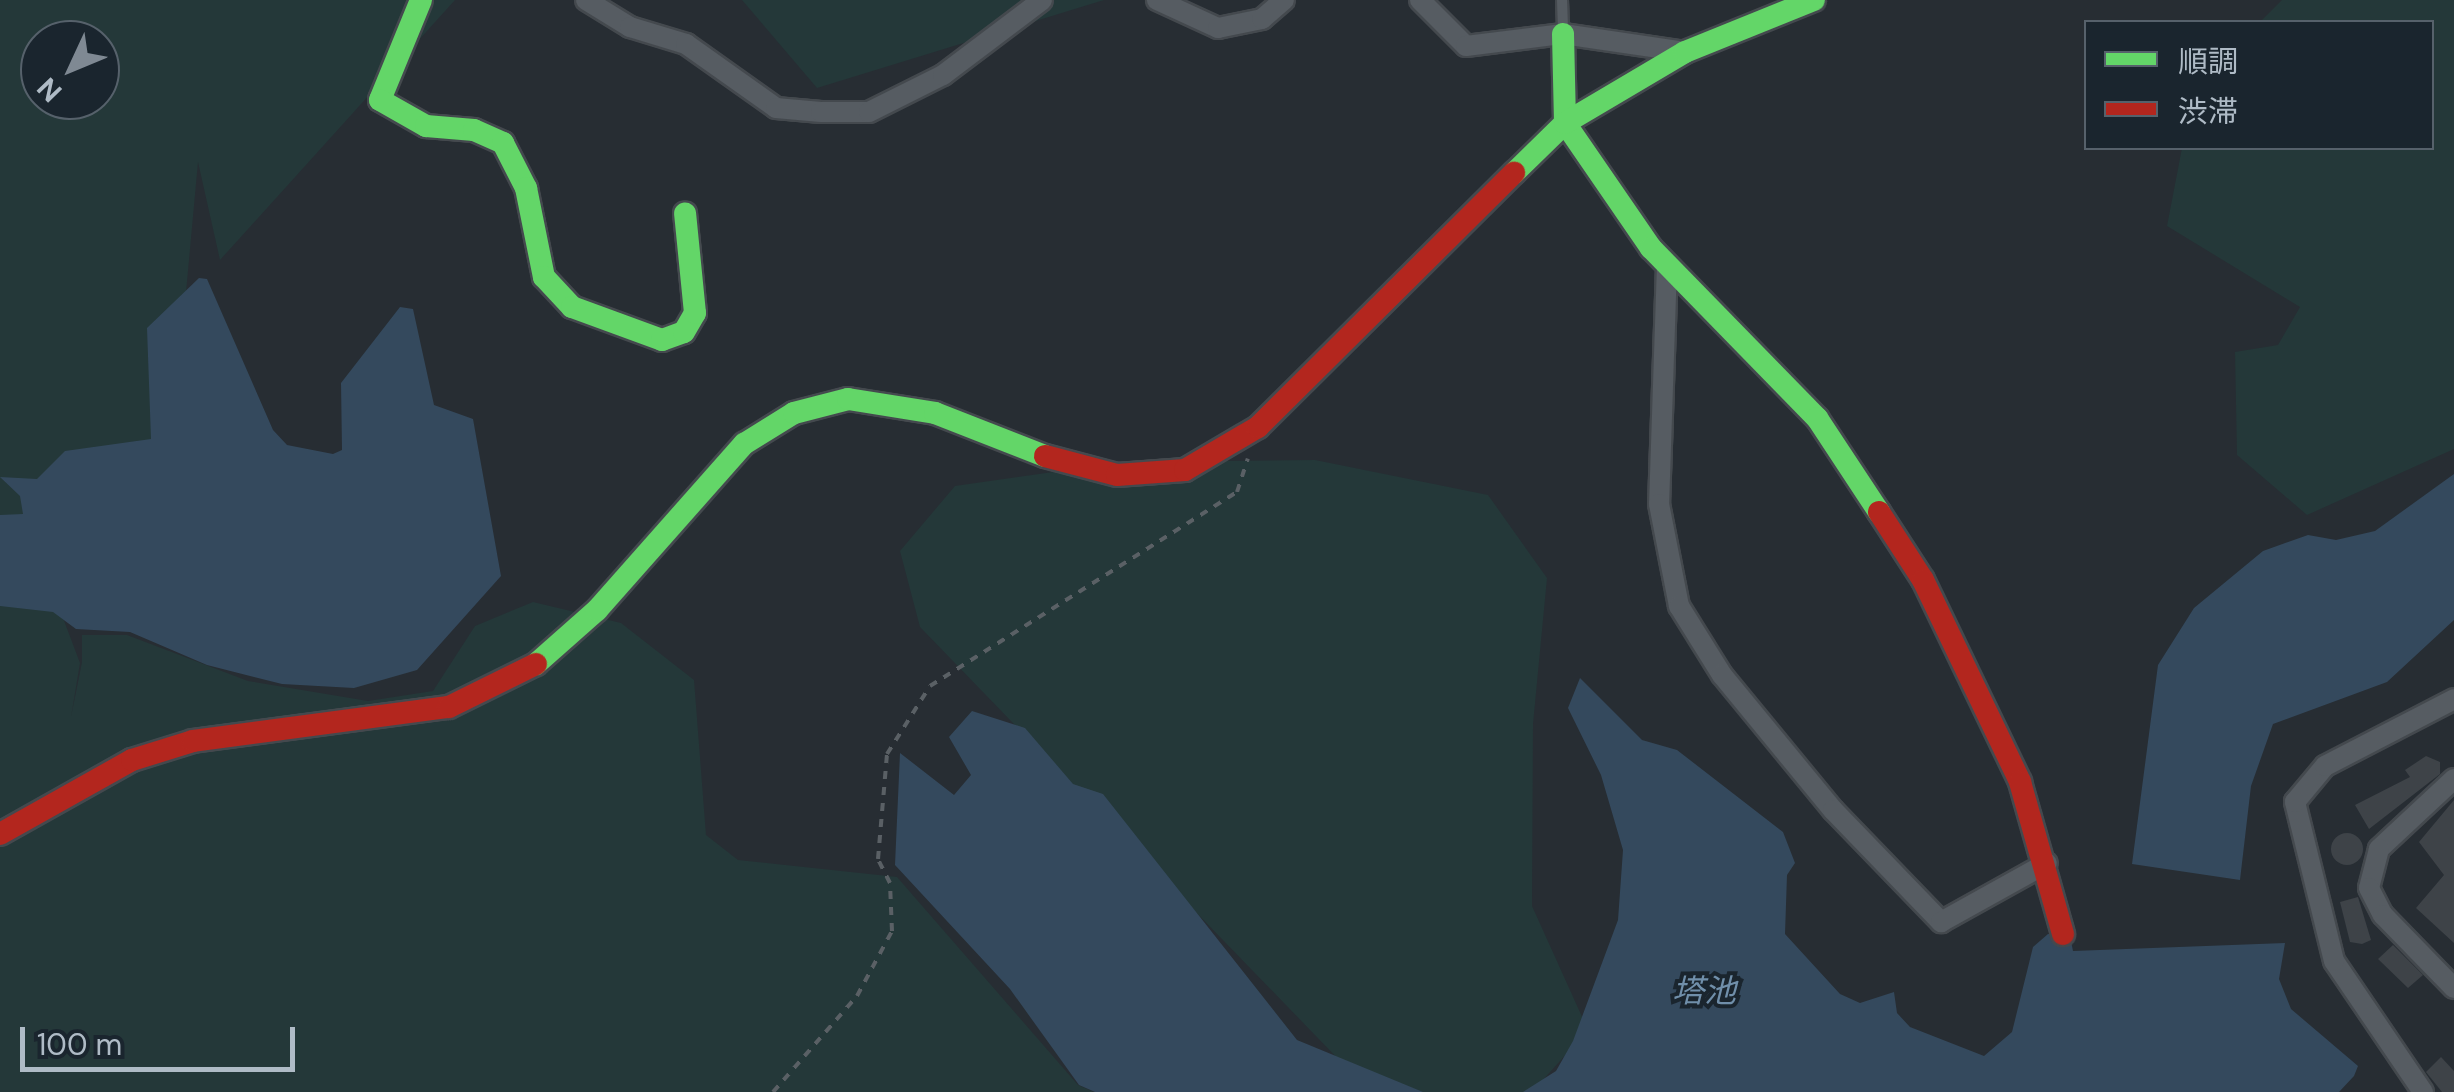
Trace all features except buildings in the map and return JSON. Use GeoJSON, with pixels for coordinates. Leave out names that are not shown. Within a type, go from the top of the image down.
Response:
{"type":"FeatureCollection","features":[{"type":"Feature","properties":{"kind":"street"},"geometry":{"type":"LineString","coordinates":[[421,0],[400,36],[380,100],[426,126],[474,130],[503,143],[526,188],[544,277],[572,307],[662,340],[684,332],[695,313],[685,213]]}},
{"type":"Feature","properties":{"kind":"street"},"geometry":{"type":"LineString","coordinates":[[586,0],[630,27],[686,44],[776,108],[868,112],[943,76],[1042,0]]}},
{"type":"Feature","properties":{"kind":"street"},"geometry":{"type":"LineString","coordinates":[[1157,0],[1218,28],[1262,19],[1284,0]]}},
{"type":"Feature","properties":{"kind":"street"},"geometry":{"type":"LineString","coordinates":[[1420,0],[1466,46],[1563,34],[1685,52]]}},
{"type":"Feature","properties":{"kind":"street"},"geometry":{"type":"LineString","coordinates":[[0,834],[132,760],[193,741],[449,707],[529,670],[597,610],[744,444],[794,412],[848,399],[935,412],[1025,450],[1117,475],[1185,470],[1258,427],[1566,123],[1685,52],[1814,0]]}},
{"type":"Feature","properties":{"kind":"street"},"geometry":{"type":"LineString","coordinates":[[1563,34],[1566,123],[1667,266],[1786,379],[1884,513],[1975,678],[2046,864],[2063,934]]}},
{"type":"Feature","properties":{"kind":"street"},"geometry":{"type":"LineString","coordinates":[[1667,266],[1659,504],[1680,606],[1722,675],[1833,810],[1941,922],[2046,864]]}},
{"type":"Feature","properties":{"kind":"street"},"geometry":{"type":"LineString","coordinates":[[2424,1092],[2334,961],[2295,802],[2325,766],[2454,699]]}},
{"type":"Feature","properties":{"kind":"street"},"geometry":{"type":"LineString","coordinates":[[2454,779],[2378,849],[2369,888],[2384,915],[2454,988]]}},
{"type":"Feature","properties":{"kind":"lane"},"geometry":{"type":"LineString","coordinates":[[1562,0],[1563,34]]}},
{"type":"Feature","properties":{"kind":"path"},"geometry":{"type":"LineString","coordinates":[[772,1092],[857,996],[892,930],[890,883],[878,860],[888,754],[930,686],[1237,492],[1258,427]]}},
{"type":"Feature","properties":{"kind":"green space"},"geometry":{"type":"Polygon","coordinates":[[[0,0],[455,0],[220,260],[198,162],[175,412],[142,455],[37,549],[80,663],[71,717],[82,662],[82,635],[127,635],[248,681],[368,701],[433,691],[475,626],[533,602],[621,623],[694,680],[706,835],[738,860],[897,877],[1078,1085],[1094,1092],[0,1092],[0,0]]]}},
{"type":"Feature","properties":{"kind":"green space"},"geometry":{"type":"Polygon","coordinates":[[[742,0],[1104,0],[817,88],[742,0]]]}},
{"type":"Feature","properties":{"kind":"green space"},"geometry":{"type":"Polygon","coordinates":[[[2282,0],[2454,0],[2454,449],[2307,515],[2237,455],[2235,352],[2278,345],[2300,307],[2167,226],[2182,150],[2434,150],[2434,20],[2262,20],[2282,0]]]}},
{"type":"Feature","properties":{"kind":"green space"},"geometry":{"type":"Polygon","coordinates":[[[1315,460],[1488,495],[1547,578],[1533,724],[1532,906],[1588,1030],[1532,1092],[1384,1092],[1343,1064],[920,627],[900,551],[955,486],[1124,462],[1315,460]]]}},
{"type":"Feature","properties":{"kind":"water"},"geometry":{"type":"Polygon","coordinates":[[[199,278],[207,279],[273,430],[287,445],[333,454],[342,450],[341,383],[400,307],[413,309],[434,405],[473,419],[501,576],[417,670],[354,688],[282,684],[207,665],[130,632],[76,629],[53,612],[0,606],[0,515],[23,514],[20,496],[0,477],[37,479],[65,451],[151,439],[147,328],[199,278]]]}},
{"type":"Feature","properties":{"kind":"water"},"geometry":{"type":"Polygon","coordinates":[[[2454,474],[2454,620],[2387,682],[2273,724],[2251,786],[2240,880],[2132,864],[2158,665],[2194,608],[2263,551],[2308,535],[2336,540],[2375,531],[2454,474]]]}},
{"type":"Feature","properties":{"kind":"water","name":"塔池"},"geometry":{"type":"Polygon","coordinates":[[[1580,678],[1642,740],[1677,750],[1783,832],[1795,863],[1787,875],[1785,934],[1840,994],[1860,1003],[1894,992],[1897,1013],[1910,1027],[1984,1056],[2012,1032],[2033,947],[2048,934],[2070,936],[2073,951],[2285,943],[2279,979],[2291,1009],[2358,1066],[2354,1076],[2339,1092],[1523,1092],[1556,1071],[1573,1041],[1618,920],[1623,850],[1601,775],[1568,708],[1580,678]]]}},
{"type":"Feature","properties":{"kind":"water"},"geometry":{"type":"Polygon","coordinates":[[[972,711],[1025,728],[1073,784],[1103,794],[1297,1040],[1423,1092],[1095,1092],[1079,1085],[1010,989],[895,865],[900,753],[954,795],[971,775],[949,737],[972,711]]]}},
{"type":"Feature","properties":{"kind":"traffic: fast"},"geometry":{"type":"LineString","coordinates":[[421,0],[380,100],[426,126],[474,130],[503,143],[526,188],[544,277],[572,307],[662,340],[684,332],[695,313],[685,213]]}},
{"type":"Feature","properties":{"kind":"traffic: fast"},"geometry":{"type":"LineString","coordinates":[[1514,173],[1565,123],[1685,52],[1814,0]]}},
{"type":"Feature","properties":{"kind":"traffic: fast"},"geometry":{"type":"LineString","coordinates":[[1563,34],[1565,123],[1651,248],[1817,418],[1879,512]]}},
{"type":"Feature","properties":{"kind":"traffic: fast"},"geometry":{"type":"LineString","coordinates":[[536,664],[597,610],[744,444],[794,413],[848,399],[935,413],[1045,456]]}},
{"type":"Feature","properties":{"kind":"traffic: jam"},"geometry":{"type":"LineString","coordinates":[[1045,456],[1117,475],[1185,470],[1258,427],[1514,173]]}},
{"type":"Feature","properties":{"kind":"traffic: jam"},"geometry":{"type":"LineString","coordinates":[[1879,512],[1923,580],[2020,782],[2063,934]]}},
{"type":"Feature","properties":{"kind":"traffic: jam"},"geometry":{"type":"LineString","coordinates":[[0,834],[132,760],[193,741],[449,707],[536,664]]}}]}
